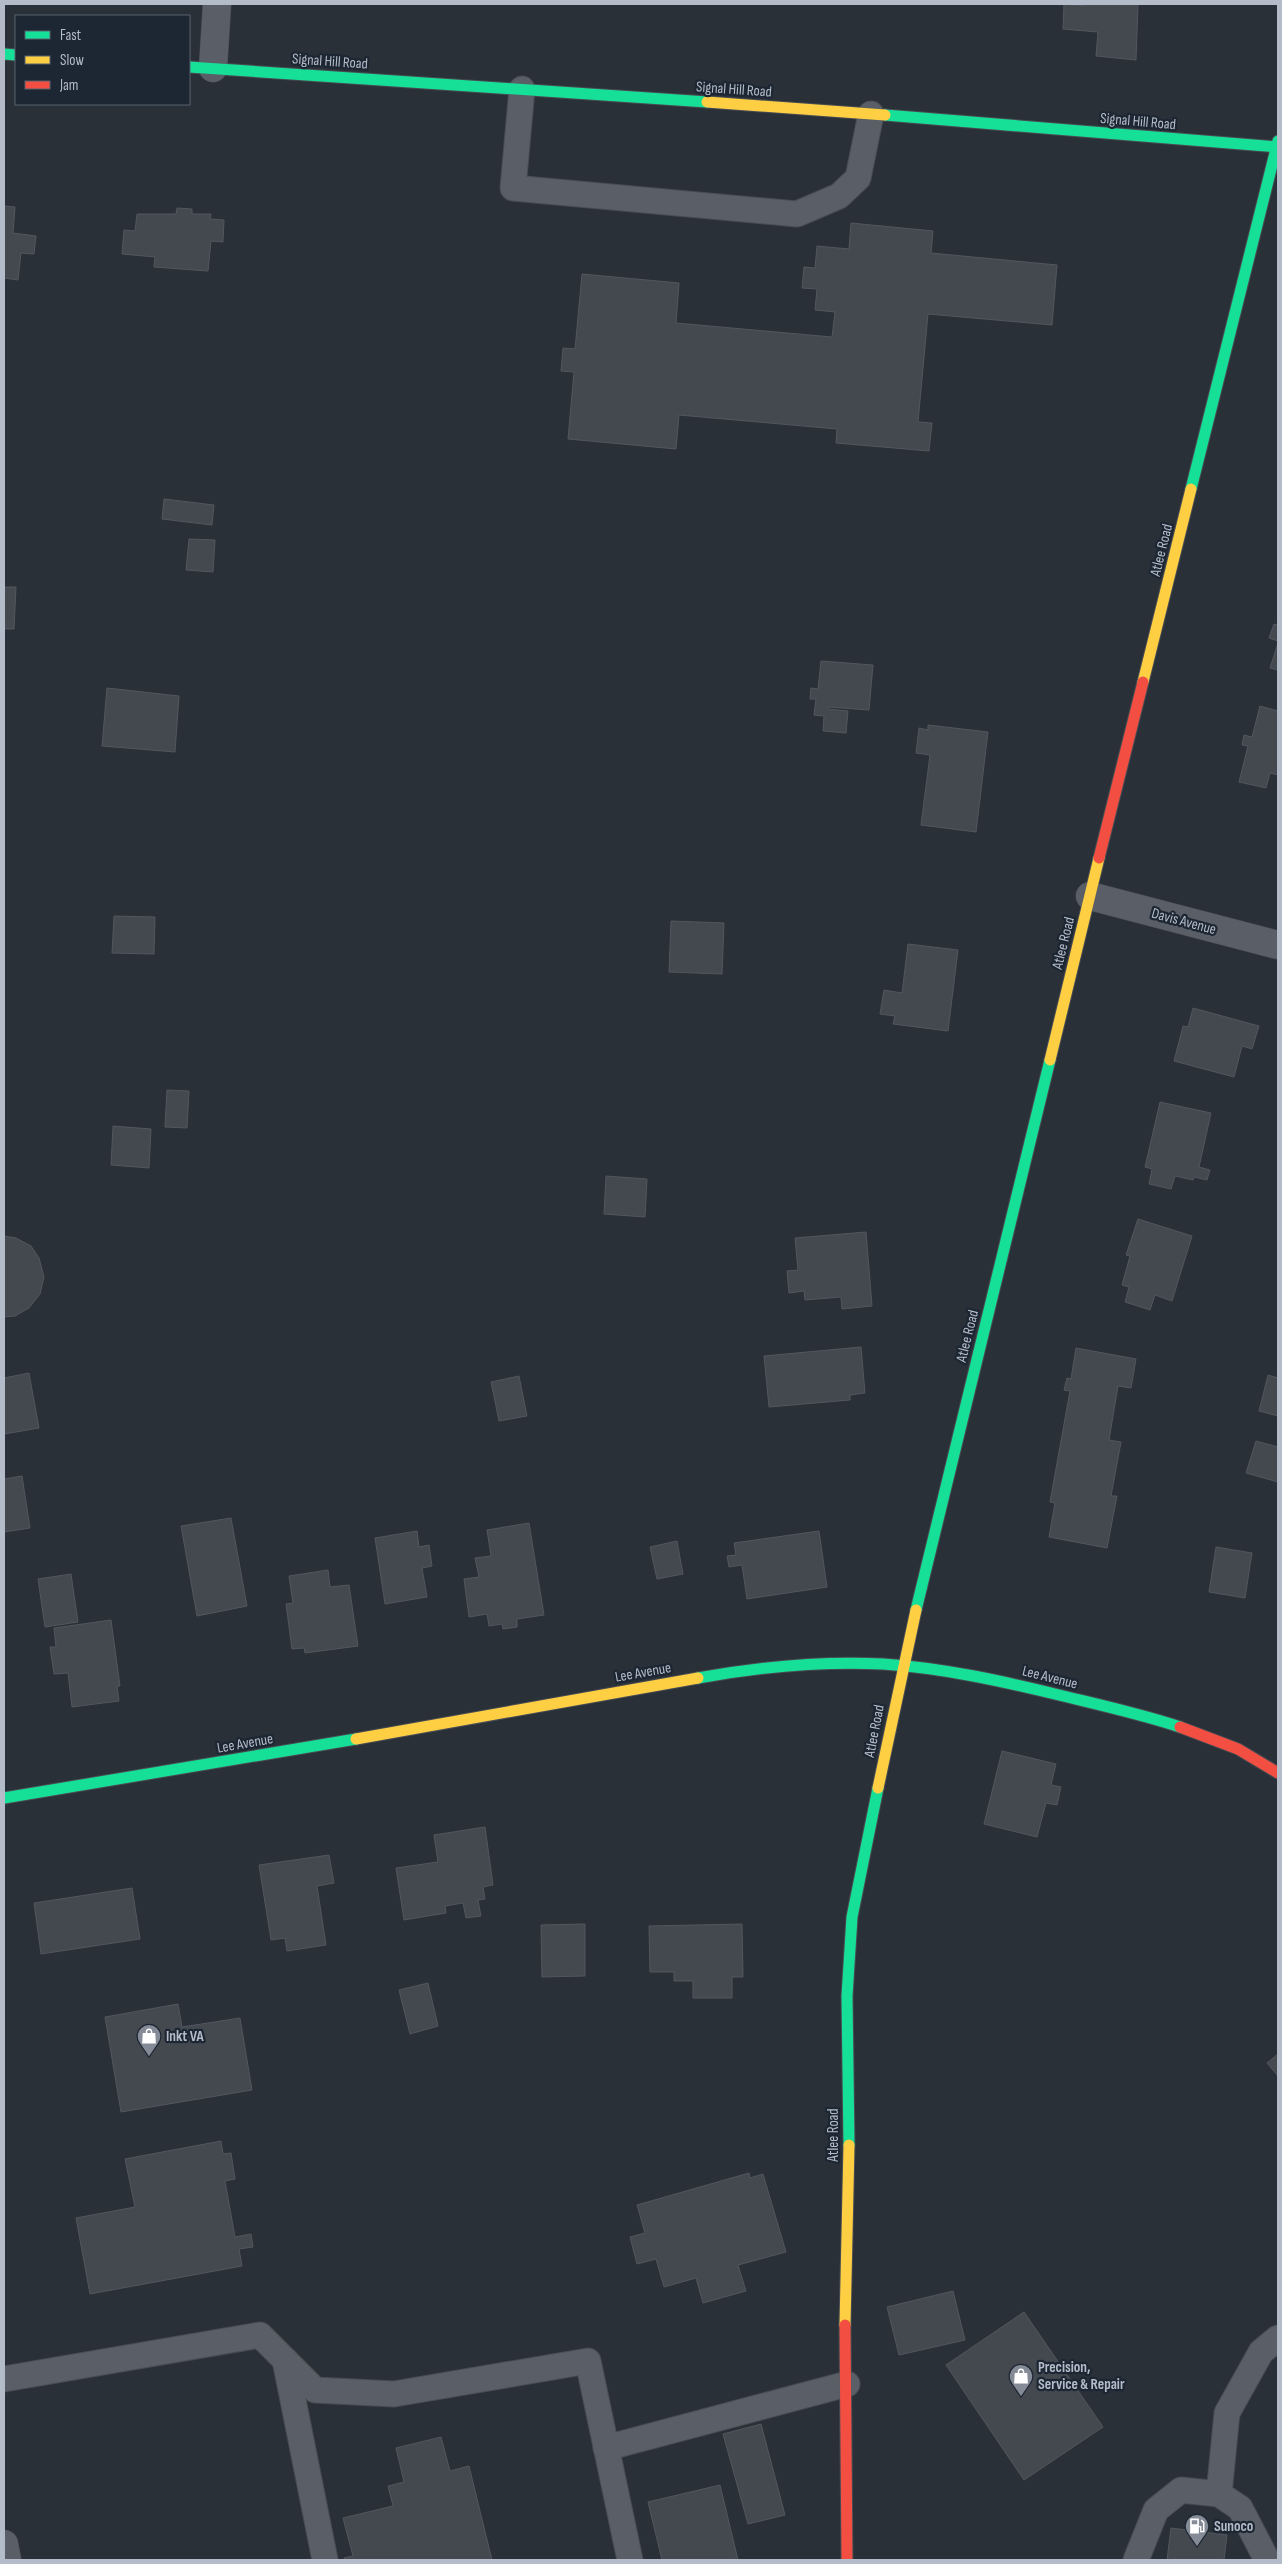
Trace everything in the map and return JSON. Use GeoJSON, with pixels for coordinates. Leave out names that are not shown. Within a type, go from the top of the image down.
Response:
{"type":"FeatureCollection","features":[{"type":"Feature","properties":{"kind":"main road","name":"Signal Hill Road"},"geometry":{"type":"LineString","coordinates":[[201,67],[1278,144]]}},
{"type":"Feature","properties":{"kind":"main road","name":"Atlee Road"},"geometry":{"type":"LineString","coordinates":[[847,2560],[845,2300],[849,2130],[847,1996],[852,1916],[902,1666],[1090,896],[1278,144]]}},
{"type":"Feature","properties":{"kind":"main road","name":"Lee Avenue"},"geometry":{"type":"LineString","coordinates":[[4,1798],[193,1768],[752,1668],[840,1664],[902,1666],[997,1680],[1148,1717],[1223,1741],[1278,1773]]}},
{"type":"Feature","properties":{"kind":"street"},"geometry":{"type":"LineString","coordinates":[[201,67],[217,4]]}},
{"type":"Feature","properties":{"kind":"street","name":"Davis Avenue"},"geometry":{"type":"LineString","coordinates":[[1090,896],[1278,945]]}},
{"type":"Feature","properties":{"kind":"street"},"geometry":{"type":"LineString","coordinates":[[4,2544],[7,2560]]}},
{"type":"Feature","properties":{"kind":"lane"},"geometry":{"type":"LineString","coordinates":[[522,89],[513,188],[797,214],[839,196],[858,178],[871,114]]}},
{"type":"Feature","properties":{"kind":"lane"},"geometry":{"type":"LineString","coordinates":[[4,2379],[260,2335],[315,2390],[394,2394],[588,2361],[630,2560]]}},
{"type":"Feature","properties":{"kind":"lane"},"geometry":{"type":"LineString","coordinates":[[1219,2494],[1227,2413],[1261,2352],[1278,2338]]}},
{"type":"Feature","properties":{"kind":"lane"},"geometry":{"type":"LineString","coordinates":[[285,2360],[325,2560]]}},
{"type":"Feature","properties":{"kind":"lane"},"geometry":{"type":"LineString","coordinates":[[606,2448],[847,2384]]}},
{"type":"Feature","properties":{"kind":"lane"},"geometry":{"type":"LineString","coordinates":[[1136,2560],[1156,2510],[1181,2490],[1219,2494],[1240,2508],[1267,2560]]}},
{"type":"Feature","properties":{"kind":"building"},"geometry":{"type":"Polygon","coordinates":[[[1064,4],[1086,6],[1086,4],[1138,4],[1136,60],[1096,56],[1098,32],[1063,29],[1064,4]]]}},
{"type":"Feature","properties":{"kind":"building"},"geometry":{"type":"Polygon","coordinates":[[[4,206],[15,207],[13,233],[36,236],[34,254],[21,253],[18,280],[4,278],[4,206]]]}},
{"type":"Feature","properties":{"kind":"building"},"geometry":{"type":"Polygon","coordinates":[[[177,208],[192,209],[192,214],[211,214],[210,219],[224,220],[223,242],[211,241],[208,271],[154,267],[155,257],[122,254],[124,230],[135,231],[137,214],[176,214],[177,208]]]}},
{"type":"Feature","properties":{"kind":"building"},"geometry":{"type":"Polygon","coordinates":[[[851,223],[933,231],[931,253],[1057,265],[1052,325],[928,314],[918,422],[932,423],[929,451],[836,443],[837,429],[679,415],[676,449],[568,439],[574,372],[561,371],[563,348],[575,349],[582,274],[679,283],[676,323],[832,337],[835,312],[815,310],[817,289],[802,288],[804,267],[815,268],[817,246],[849,249],[851,223]]]}},
{"type":"Feature","properties":{"kind":"building"},"geometry":{"type":"Polygon","coordinates":[[[164,499],[214,505],[212,525],[162,519],[164,499]]]}},
{"type":"Feature","properties":{"kind":"building"},"geometry":{"type":"Polygon","coordinates":[[[189,539],[215,540],[213,572],[186,570],[189,539]]]}},
{"type":"Feature","properties":{"kind":"building"},"geometry":{"type":"Polygon","coordinates":[[[4,587],[16,587],[14,629],[4,629],[4,587]]]}},
{"type":"Feature","properties":{"kind":"building"},"geometry":{"type":"Polygon","coordinates":[[[1278,622],[1278,641],[1269,638],[1274,624],[1277,625],[1278,622]]]}},
{"type":"Feature","properties":{"kind":"building"},"geometry":{"type":"Polygon","coordinates":[[[1278,643],[1278,670],[1270,668],[1278,643]]]}},
{"type":"Feature","properties":{"kind":"building"},"geometry":{"type":"Polygon","coordinates":[[[821,661],[873,665],[869,710],[828,707],[828,709],[848,711],[846,733],[823,731],[824,716],[814,715],[816,699],[810,699],[811,688],[818,689],[821,661]]]}},
{"type":"Feature","properties":{"kind":"building"},"geometry":{"type":"Polygon","coordinates":[[[107,688],[179,696],[175,752],[102,746],[107,688]]]}},
{"type":"Feature","properties":{"kind":"building"},"geometry":{"type":"Polygon","coordinates":[[[1260,706],[1278,711],[1278,775],[1270,773],[1266,788],[1239,782],[1248,746],[1242,745],[1244,735],[1252,737],[1260,706]]]}},
{"type":"Feature","properties":{"kind":"building"},"geometry":{"type":"Polygon","coordinates":[[[928,725],[988,732],[976,832],[921,825],[930,755],[916,753],[919,728],[928,730],[928,725]]]}},
{"type":"Feature","properties":{"kind":"building"},"geometry":{"type":"Polygon","coordinates":[[[114,916],[155,917],[154,954],[112,953],[114,916]]]}},
{"type":"Feature","properties":{"kind":"building"},"geometry":{"type":"Polygon","coordinates":[[[671,921],[724,923],[722,974],[669,972],[671,921]]]}},
{"type":"Feature","properties":{"kind":"building"},"geometry":{"type":"Polygon","coordinates":[[[908,944],[958,950],[948,1031],[893,1024],[895,1016],[880,1014],[884,990],[902,993],[908,944]]]}},
{"type":"Feature","properties":{"kind":"building"},"geometry":{"type":"Polygon","coordinates":[[[1193,1008],[1259,1026],[1252,1049],[1242,1046],[1234,1077],[1174,1061],[1183,1026],[1188,1027],[1193,1008]]]}},
{"type":"Feature","properties":{"kind":"building"},"geometry":{"type":"Polygon","coordinates":[[[167,1090],[189,1091],[187,1128],[165,1127],[167,1090]]]}},
{"type":"Feature","properties":{"kind":"building"},"geometry":{"type":"Polygon","coordinates":[[[1160,1102],[1211,1113],[1199,1167],[1210,1170],[1207,1180],[1194,1177],[1193,1180],[1175,1176],[1171,1189],[1149,1184],[1152,1169],[1145,1167],[1160,1102]]]}},
{"type":"Feature","properties":{"kind":"building"},"geometry":{"type":"Polygon","coordinates":[[[113,1126],[151,1129],[149,1168],[111,1165],[113,1126]]]}},
{"type":"Feature","properties":{"kind":"building"},"geometry":{"type":"Polygon","coordinates":[[[606,1176],[647,1179],[645,1217],[604,1214],[606,1176]]]}},
{"type":"Feature","properties":{"kind":"building"},"geometry":{"type":"Polygon","coordinates":[[[1138,1219],[1192,1236],[1172,1301],[1155,1295],[1150,1310],[1125,1302],[1129,1287],[1122,1285],[1130,1256],[1126,1255],[1138,1219]]]}},
{"type":"Feature","properties":{"kind":"building"},"geometry":{"type":"Polygon","coordinates":[[[866,1232],[872,1306],[842,1309],[841,1297],[805,1300],[804,1291],[789,1293],[787,1271],[798,1270],[795,1238],[866,1232]]]}},
{"type":"Feature","properties":{"kind":"building"},"geometry":{"type":"Polygon","coordinates":[[[4,1236],[16,1238],[31,1246],[39,1258],[44,1277],[40,1294],[29,1308],[15,1316],[4,1317],[4,1236]]]}},
{"type":"Feature","properties":{"kind":"building"},"geometry":{"type":"Polygon","coordinates":[[[861,1347],[865,1393],[850,1395],[850,1400],[769,1407],[764,1356],[861,1347]]]}},
{"type":"Feature","properties":{"kind":"building"},"geometry":{"type":"Polygon","coordinates":[[[1076,1348],[1136,1359],[1131,1388],[1118,1386],[1109,1440],[1121,1442],[1111,1496],[1117,1496],[1107,1548],[1049,1537],[1055,1503],[1050,1502],[1070,1391],[1064,1390],[1067,1378],[1071,1379],[1076,1348]]]}},
{"type":"Feature","properties":{"kind":"building"},"geometry":{"type":"Polygon","coordinates":[[[29,1373],[39,1428],[4,1434],[4,1378],[29,1373]]]}},
{"type":"Feature","properties":{"kind":"building"},"geometry":{"type":"Polygon","coordinates":[[[1268,1375],[1278,1378],[1278,1416],[1259,1411],[1268,1375]]]}},
{"type":"Feature","properties":{"kind":"building"},"geometry":{"type":"Polygon","coordinates":[[[519,1376],[527,1416],[499,1421],[491,1382],[519,1376]]]}},
{"type":"Feature","properties":{"kind":"building"},"geometry":{"type":"Polygon","coordinates":[[[1256,1441],[1278,1447],[1278,1482],[1246,1473],[1256,1441]]]}},
{"type":"Feature","properties":{"kind":"building"},"geometry":{"type":"Polygon","coordinates":[[[22,1476],[30,1528],[4,1532],[4,1479],[22,1476]]]}},
{"type":"Feature","properties":{"kind":"building"},"geometry":{"type":"Polygon","coordinates":[[[231,1518],[247,1606],[197,1616],[181,1526],[231,1518]]]}},
{"type":"Feature","properties":{"kind":"building"},"geometry":{"type":"Polygon","coordinates":[[[529,1523],[544,1615],[517,1619],[517,1627],[503,1629],[502,1624],[489,1626],[487,1614],[469,1617],[464,1579],[479,1577],[475,1558],[491,1556],[487,1530],[529,1523]]]}},
{"type":"Feature","properties":{"kind":"building"},"geometry":{"type":"Polygon","coordinates":[[[417,1531],[419,1547],[429,1545],[432,1566],[422,1568],[427,1597],[385,1604],[375,1538],[417,1531]]]}},
{"type":"Feature","properties":{"kind":"building"},"geometry":{"type":"Polygon","coordinates":[[[819,1531],[827,1587],[747,1599],[742,1565],[729,1567],[727,1556],[736,1555],[734,1543],[819,1531]]]}},
{"type":"Feature","properties":{"kind":"building"},"geometry":{"type":"Polygon","coordinates":[[[677,1541],[683,1574],[657,1579],[650,1547],[677,1541]]]}},
{"type":"Feature","properties":{"kind":"building"},"geometry":{"type":"Polygon","coordinates":[[[1216,1547],[1252,1553],[1245,1598],[1209,1592],[1216,1547]]]}},
{"type":"Feature","properties":{"kind":"building"},"geometry":{"type":"Polygon","coordinates":[[[328,1570],[330,1587],[349,1585],[358,1646],[305,1653],[304,1648],[292,1649],[286,1604],[293,1603],[289,1576],[328,1570]]]}},
{"type":"Feature","properties":{"kind":"building"},"geometry":{"type":"Polygon","coordinates":[[[71,1574],[78,1622],[45,1627],[38,1579],[71,1574]]]}},
{"type":"Feature","properties":{"kind":"building"},"geometry":{"type":"Polygon","coordinates":[[[111,1620],[120,1686],[117,1686],[119,1701],[72,1707],[68,1673],[54,1674],[50,1647],[56,1647],[54,1628],[111,1620]]]}},
{"type":"Feature","properties":{"kind":"building"},"geometry":{"type":"Polygon","coordinates":[[[1002,1751],[1056,1764],[1051,1785],[1061,1787],[1057,1805],[1046,1803],[1037,1837],[984,1824],[1002,1751]]]}},
{"type":"Feature","properties":{"kind":"building"},"geometry":{"type":"Polygon","coordinates":[[[485,1827],[493,1885],[483,1887],[485,1899],[478,1900],[481,1916],[466,1918],[463,1903],[445,1906],[446,1913],[404,1920],[396,1868],[438,1862],[434,1835],[485,1827]]]}},
{"type":"Feature","properties":{"kind":"building"},"geometry":{"type":"Polygon","coordinates":[[[329,1855],[334,1883],[317,1886],[326,1945],[287,1951],[285,1938],[271,1940],[259,1865],[329,1855]]]}},
{"type":"Feature","properties":{"kind":"building"},"geometry":{"type":"Polygon","coordinates":[[[132,1888],[140,1939],[41,1954],[34,1903],[132,1888]]]}},
{"type":"Feature","properties":{"kind":"building"},"geometry":{"type":"Polygon","coordinates":[[[585,1924],[585,1976],[542,1977],[541,1925],[585,1924]]]}},
{"type":"Feature","properties":{"kind":"building"},"geometry":{"type":"Polygon","coordinates":[[[742,1924],[743,1977],[732,1977],[732,1998],[693,1998],[693,1981],[674,1981],[674,1972],[650,1972],[649,1926],[742,1924]]]}},
{"type":"Feature","properties":{"kind":"building"},"geometry":{"type":"Polygon","coordinates":[[[428,1983],[438,2026],[410,2034],[399,1990],[428,1983]]]}},
{"type":"Feature","properties":{"kind":"building"},"geometry":{"type":"Polygon","coordinates":[[[178,2004],[182,2027],[240,2018],[252,2090],[121,2112],[105,2017],[178,2004]]]}},
{"type":"Feature","properties":{"kind":"building"},"geometry":{"type":"Polygon","coordinates":[[[1278,2054],[1278,2076],[1267,2063],[1278,2054]]]}},
{"type":"Feature","properties":{"kind":"building"},"geometry":{"type":"Polygon","coordinates":[[[221,2141],[223,2154],[231,2153],[235,2179],[225,2181],[235,2237],[251,2234],[253,2247],[239,2249],[242,2266],[90,2294],[76,2218],[135,2207],[125,2159],[221,2141]]]}},
{"type":"Feature","properties":{"kind":"building"},"geometry":{"type":"Polygon","coordinates":[[[749,2173],[750,2178],[763,2174],[786,2252],[738,2265],[746,2291],[703,2303],[696,2278],[664,2287],[656,2259],[637,2264],[630,2237],[645,2233],[637,2205],[749,2173]]]}},
{"type":"Feature","properties":{"kind":"building"},"geometry":{"type":"Polygon","coordinates":[[[953,2291],[965,2340],[899,2355],[887,2307],[953,2291]]]}},
{"type":"Feature","properties":{"kind":"building"},"geometry":{"type":"Polygon","coordinates":[[[1024,2312],[1103,2427],[1024,2480],[946,2365],[1024,2312]]]}},
{"type":"Feature","properties":{"kind":"building"},"geometry":{"type":"Polygon","coordinates":[[[761,2424],[785,2515],[748,2524],[723,2434],[761,2424]]]}},
{"type":"Feature","properties":{"kind":"building"},"geometry":{"type":"Polygon","coordinates":[[[441,2437],[450,2471],[469,2466],[492,2560],[345,2560],[344,2558],[353,2556],[343,2518],[393,2506],[388,2486],[404,2482],[396,2448],[441,2437]]]}},
{"type":"Feature","properties":{"kind":"building"},"geometry":{"type":"Polygon","coordinates":[[[720,2485],[738,2560],[662,2560],[648,2502],[720,2485]]]}},
{"type":"Feature","properties":{"kind":"building","name":"Sunoco"},"geometry":{"type":"Polygon","coordinates":[[[1171,2528],[1227,2535],[1224,2560],[1167,2560],[1171,2528]]]}},
{"type":"Feature","properties":{"kind":"traffic: fast"},"geometry":{"type":"LineString","coordinates":[[4,54],[15,55]]}},
{"type":"Feature","properties":{"kind":"traffic: fast"},"geometry":{"type":"LineString","coordinates":[[190,67],[707,102]]}},
{"type":"Feature","properties":{"kind":"traffic: fast"},"geometry":{"type":"LineString","coordinates":[[885,115],[1277,147]]}},
{"type":"Feature","properties":{"kind":"traffic: fast"},"geometry":{"type":"LineString","coordinates":[[1191,489],[1278,141]]}},
{"type":"Feature","properties":{"kind":"traffic: fast"},"geometry":{"type":"LineString","coordinates":[[916,1610],[1050,1060]]}},
{"type":"Feature","properties":{"kind":"traffic: fast"},"geometry":{"type":"LineString","coordinates":[[698,1678],[767,1668],[813,1664],[860,1663],[905,1666],[950,1672],[1016,1685],[1120,1710],[1180,1727]]}},
{"type":"Feature","properties":{"kind":"traffic: fast"},"geometry":{"type":"LineString","coordinates":[[4,1798],[356,1739]]}},
{"type":"Feature","properties":{"kind":"traffic: fast"},"geometry":{"type":"LineString","coordinates":[[849,2145],[847,1996],[852,1917],[878,1788]]}},
{"type":"Feature","properties":{"kind":"traffic: slow"},"geometry":{"type":"LineString","coordinates":[[707,102],[885,115]]}},
{"type":"Feature","properties":{"kind":"traffic: slow"},"geometry":{"type":"LineString","coordinates":[[1143,682],[1191,489]]}},
{"type":"Feature","properties":{"kind":"traffic: slow"},"geometry":{"type":"LineString","coordinates":[[1050,1060],[1099,858]]}},
{"type":"Feature","properties":{"kind":"traffic: slow"},"geometry":{"type":"LineString","coordinates":[[878,1788],[916,1610]]}},
{"type":"Feature","properties":{"kind":"traffic: slow"},"geometry":{"type":"LineString","coordinates":[[356,1739],[698,1678]]}},
{"type":"Feature","properties":{"kind":"traffic: slow"},"geometry":{"type":"LineString","coordinates":[[845,2325],[849,2145]]}},
{"type":"Feature","properties":{"kind":"traffic: jam"},"geometry":{"type":"LineString","coordinates":[[1099,858],[1143,682]]}},
{"type":"Feature","properties":{"kind":"traffic: jam"},"geometry":{"type":"LineString","coordinates":[[1180,1727],[1238,1749],[1278,1773]]}},
{"type":"Feature","properties":{"kind":"traffic: jam"},"geometry":{"type":"LineString","coordinates":[[845,2325],[847,2560]]}},
{"type":"Feature","properties":{"kind":"place","name":"Inkt VA"},"geometry":{"type":"Point","coordinates":[149,2057]}},
{"type":"Feature","properties":{"kind":"place","name":"Precision, Service & Repair"},"geometry":{"type":"Point","coordinates":[1021,2397]}},
{"type":"Feature","properties":{"kind":"place","name":"Sunoco"},"geometry":{"type":"Point","coordinates":[1197,2547]}}]}
